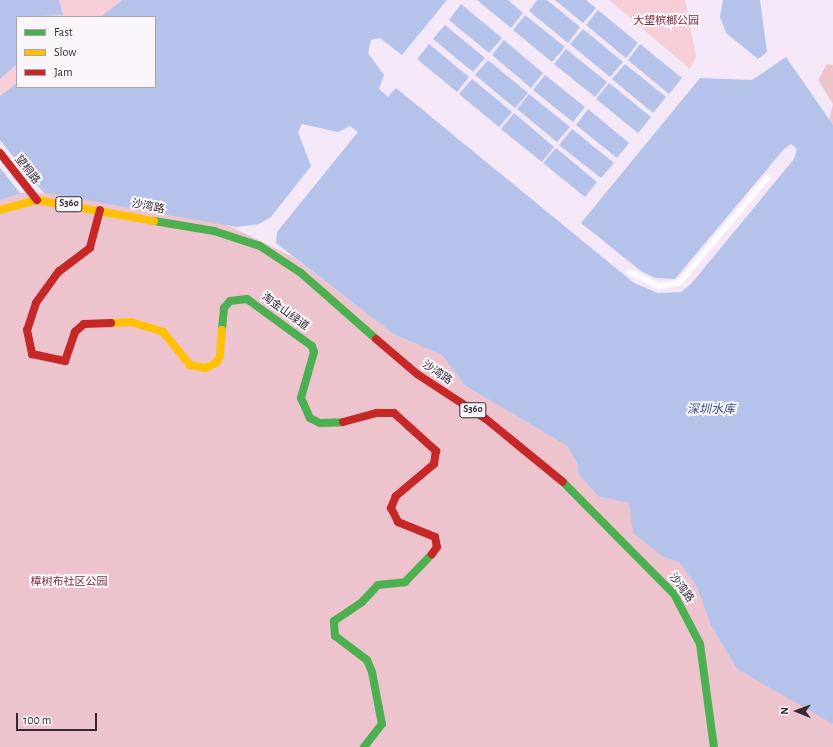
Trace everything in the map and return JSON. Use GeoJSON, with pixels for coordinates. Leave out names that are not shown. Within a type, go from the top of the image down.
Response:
{"type":"FeatureCollection","features":[{"type":"Feature","properties":{"kind":"street","name":"望桐路"},"geometry":{"type":"LineString","coordinates":[[0,153],[37,200]]}},
{"type":"Feature","properties":{"kind":"street"},"geometry":{"type":"LineString","coordinates":[[630,272],[659,286],[679,283],[768,177]]}},
{"type":"Feature","properties":{"kind":"street","name":"沙湾路"},"geometry":{"type":"LineString","coordinates":[[0,210],[37,200],[224,233],[270,251],[301,273],[417,374],[486,418],[550,468],[674,594],[690,619],[706,666],[714,747]]}},
{"type":"Feature","properties":{"kind":"street","name":"淘金山绿道"},"geometry":{"type":"LineString","coordinates":[[100,210],[90,248],[59,271],[36,303],[27,330],[32,354],[64,361],[75,332],[84,324],[131,322],[163,332],[190,365],[205,368],[216,363],[220,356],[224,308],[230,301],[247,299],[312,346],[314,352],[302,398],[310,418],[320,423],[337,423],[378,413],[394,412],[436,451],[434,464],[396,496],[391,508],[398,522],[434,536],[437,547],[405,582],[378,585],[334,621],[335,636],[367,660],[372,672],[382,724],[364,747]]}},
{"type":"Feature","properties":{"kind":"green space"},"geometry":{"type":"Polygon","coordinates":[[[0,0],[123,0],[103,16],[16,16],[16,86],[0,99],[0,0]]]}},
{"type":"Feature","properties":{"kind":"green space","name":"大望槟榔公园"},"geometry":{"type":"Polygon","coordinates":[[[609,0],[685,0],[696,57],[690,69],[609,0]]]}},
{"type":"Feature","properties":{"kind":"green space"},"geometry":{"type":"Polygon","coordinates":[[[827,64],[833,65],[833,104],[818,80],[827,64]]]}},
{"type":"Feature","properties":{"kind":"green space"},"geometry":{"type":"Polygon","coordinates":[[[833,104],[833,125],[829,120],[833,104]]]}},
{"type":"Feature","properties":{"kind":"green space","name":"樟树布社区公园"},"geometry":{"type":"Polygon","coordinates":[[[46,193],[223,223],[293,257],[393,334],[442,355],[464,385],[567,446],[578,465],[578,474],[599,497],[629,503],[663,557],[679,562],[697,587],[710,624],[737,669],[829,720],[833,724],[833,747],[0,747],[0,200],[19,194],[46,193]]]}},
{"type":"Feature","properties":{"kind":"water"},"geometry":{"type":"Polygon","coordinates":[[[0,0],[59,0],[63,15],[16,16],[16,65],[0,79],[0,0]]]}},
{"type":"Feature","properties":{"kind":"water","name":"深圳水库"},"geometry":{"type":"Polygon","coordinates":[[[122,0],[447,0],[402,55],[380,38],[371,40],[368,53],[384,75],[379,89],[388,97],[396,88],[634,283],[658,293],[681,292],[691,284],[794,159],[797,149],[791,144],[784,149],[675,279],[655,278],[641,271],[581,223],[700,78],[752,80],[786,57],[833,125],[833,724],[737,669],[710,624],[697,587],[679,562],[663,557],[633,533],[629,503],[599,497],[578,474],[578,465],[567,446],[464,385],[442,355],[393,334],[276,243],[277,232],[358,132],[350,126],[338,132],[302,124],[298,132],[311,166],[271,217],[259,224],[237,227],[46,193],[19,194],[0,200],[0,96],[16,84],[16,88],[156,88],[156,16],[102,16],[122,0]]]}},
{"type":"Feature","properties":{"kind":"water"},"geometry":{"type":"Polygon","coordinates":[[[477,0],[508,0],[523,13],[511,28],[477,0]]]}},
{"type":"Feature","properties":{"kind":"water"},"geometry":{"type":"Polygon","coordinates":[[[537,0],[547,0],[580,27],[568,43],[529,11],[537,0]]]}},
{"type":"Feature","properties":{"kind":"water"},"geometry":{"type":"Polygon","coordinates":[[[555,0],[586,0],[596,8],[583,23],[555,0]]]}},
{"type":"Feature","properties":{"kind":"water"},"geometry":{"type":"Polygon","coordinates":[[[723,0],[760,0],[767,52],[758,59],[726,33],[720,17],[723,0]]]}},
{"type":"Feature","properties":{"kind":"water"},"geometry":{"type":"Polygon","coordinates":[[[461,4],[502,38],[489,53],[449,20],[461,4]]]}},
{"type":"Feature","properties":{"kind":"water"},"geometry":{"type":"Polygon","coordinates":[[[598,10],[638,43],[626,58],[586,25],[598,10]]]}},
{"type":"Feature","properties":{"kind":"water"},"geometry":{"type":"Polygon","coordinates":[[[525,15],[565,47],[552,62],[513,30],[525,15]]]}},
{"type":"Feature","properties":{"kind":"water"},"geometry":{"type":"Polygon","coordinates":[[[445,25],[485,58],[473,72],[433,39],[445,25]]]}},
{"type":"Feature","properties":{"kind":"water"},"geometry":{"type":"Polygon","coordinates":[[[583,29],[623,62],[610,77],[570,44],[583,29]]]}},
{"type":"Feature","properties":{"kind":"water"},"geometry":{"type":"Polygon","coordinates":[[[504,40],[543,73],[531,88],[492,55],[504,40]]]}},
{"type":"Feature","properties":{"kind":"water"},"geometry":{"type":"Polygon","coordinates":[[[429,44],[469,77],[457,92],[417,59],[429,44]]]}},
{"type":"Feature","properties":{"kind":"water"},"geometry":{"type":"Polygon","coordinates":[[[640,44],[682,78],[669,94],[628,60],[640,44]]]}},
{"type":"Feature","properties":{"kind":"water"},"geometry":{"type":"Polygon","coordinates":[[[566,49],[607,82],[595,97],[554,64],[566,49]]]}},
{"type":"Feature","properties":{"kind":"water"},"geometry":{"type":"Polygon","coordinates":[[[488,60],[528,93],[515,108],[475,75],[488,60]]]}},
{"type":"Feature","properties":{"kind":"water"},"geometry":{"type":"Polygon","coordinates":[[[625,64],[666,97],[653,113],[612,79],[625,64]]]}},
{"type":"Feature","properties":{"kind":"water"},"geometry":{"type":"Polygon","coordinates":[[[545,75],[585,107],[573,122],[533,90],[545,75]]]}},
{"type":"Feature","properties":{"kind":"water"},"geometry":{"type":"Polygon","coordinates":[[[472,79],[512,112],[499,127],[459,94],[472,79]]]}},
{"type":"Feature","properties":{"kind":"water"},"geometry":{"type":"Polygon","coordinates":[[[609,83],[651,117],[638,133],[596,99],[609,83]]]}},
{"type":"Feature","properties":{"kind":"water"},"geometry":{"type":"Polygon","coordinates":[[[529,94],[570,127],[557,142],[517,109],[529,94]]]}},
{"type":"Feature","properties":{"kind":"water"},"geometry":{"type":"Polygon","coordinates":[[[588,109],[629,143],[617,158],[576,125],[588,109]]]}},
{"type":"Feature","properties":{"kind":"water"},"geometry":{"type":"Polygon","coordinates":[[[514,113],[554,147],[542,162],[501,129],[514,113]]]}},
{"type":"Feature","properties":{"kind":"water"},"geometry":{"type":"Polygon","coordinates":[[[572,129],[614,163],[601,178],[559,145],[572,129]]]}},
{"type":"Feature","properties":{"kind":"water"},"geometry":{"type":"Polygon","coordinates":[[[556,148],[597,182],[585,197],[543,163],[556,148]]]}},
{"type":"Feature","properties":{"kind":"pier"},"geometry":{"type":"Polygon","coordinates":[[[0,140],[44,193],[20,193],[0,168],[0,140]]]}},
{"type":"Feature","properties":{"kind":"traffic: fast"},"geometry":{"type":"LineString","coordinates":[[154,221],[214,231],[260,246],[301,273],[376,339]]}},
{"type":"Feature","properties":{"kind":"traffic: fast"},"geometry":{"type":"LineString","coordinates":[[222,330],[224,308],[230,301],[247,299],[312,346],[314,352],[301,398],[310,418],[320,423],[343,422]]}},
{"type":"Feature","properties":{"kind":"traffic: fast"},"geometry":{"type":"LineString","coordinates":[[563,482],[674,594],[700,644],[714,747]]}},
{"type":"Feature","properties":{"kind":"traffic: fast"},"geometry":{"type":"LineString","coordinates":[[364,747],[382,724],[372,672],[367,660],[335,636],[334,621],[362,602],[378,585],[405,582],[432,554]]}},
{"type":"Feature","properties":{"kind":"traffic: slow"},"geometry":{"type":"LineString","coordinates":[[0,210],[37,200],[154,221]]}},
{"type":"Feature","properties":{"kind":"traffic: slow"},"geometry":{"type":"LineString","coordinates":[[111,323],[131,322],[163,332],[190,365],[205,368],[216,363],[220,356],[222,330]]}},
{"type":"Feature","properties":{"kind":"traffic: jam"},"geometry":{"type":"LineString","coordinates":[[0,153],[37,200]]}},
{"type":"Feature","properties":{"kind":"traffic: jam"},"geometry":{"type":"LineString","coordinates":[[100,210],[90,248],[59,271],[36,303],[27,330],[32,354],[65,361],[75,332],[84,324],[111,323]]}},
{"type":"Feature","properties":{"kind":"traffic: jam"},"geometry":{"type":"LineString","coordinates":[[376,339],[417,374],[486,419],[563,482]]}},
{"type":"Feature","properties":{"kind":"traffic: jam"},"geometry":{"type":"LineString","coordinates":[[343,422],[377,413],[394,413],[436,451],[434,464],[396,496],[391,508],[398,522],[435,537],[437,547],[432,554]]}}]}
